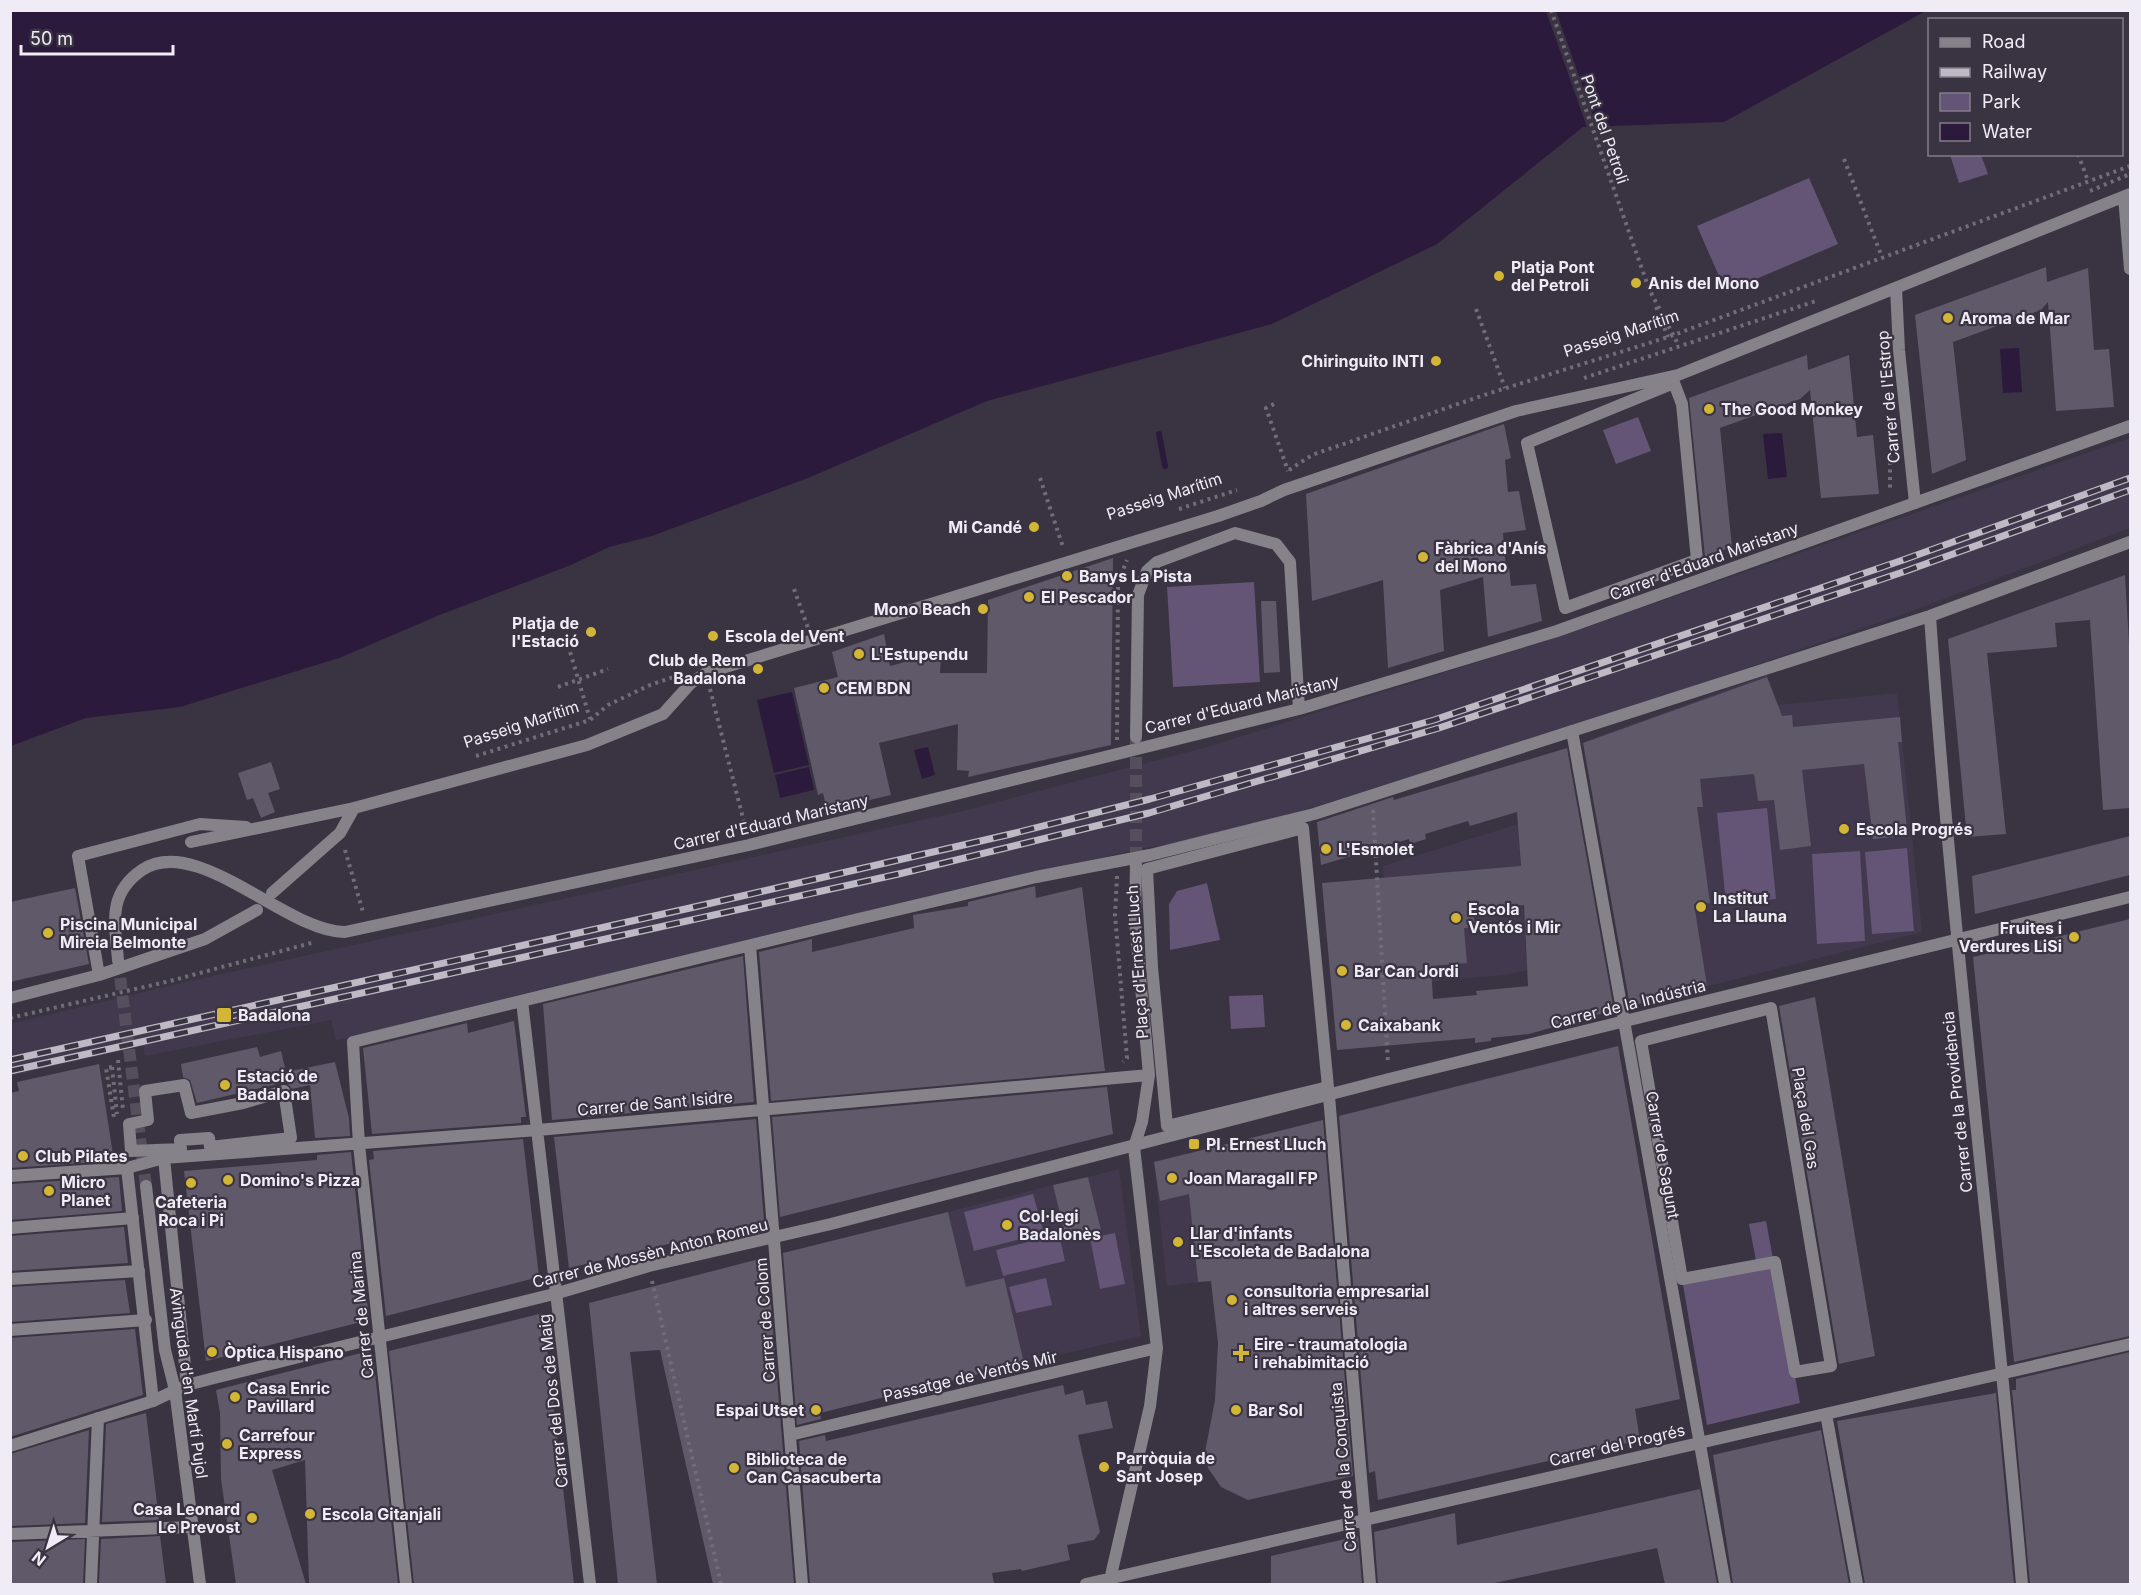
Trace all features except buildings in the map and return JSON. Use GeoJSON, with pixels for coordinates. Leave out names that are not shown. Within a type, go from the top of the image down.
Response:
{"type":"FeatureCollection","features":[{"type":"Feature","properties":{"kind":"street"},"geometry":{"type":"LineString","coordinates":[[2127,196],[2130,269]]}},
{"type":"Feature","properties":{"kind":"street","name":"Passeig Marítim"},"geometry":{"type":"LineString","coordinates":[[191,842],[354,808],[586,745],[663,714],[691,684],[706,674],[1218,516],[1261,501],[1284,490],[1516,411],[1678,375],[2127,196]]}},
{"type":"Feature","properties":{"kind":"street","name":"Carrer de l'Estrop"},"geometry":{"type":"LineString","coordinates":[[1896,288],[1899,350],[1915,502]]}},
{"type":"Feature","properties":{"kind":"street"},"geometry":{"type":"LineString","coordinates":[[1674,383],[1682,404],[1698,560],[1565,608],[1527,443],[1674,383]]}},
{"type":"Feature","properties":{"kind":"street","name":"Carrer d'Eduard Maristany"},"geometry":{"type":"LineString","coordinates":[[118,960],[115,911],[117,897],[129,879],[150,865],[174,862],[203,868],[308,922],[338,932],[749,845],[1299,709],[1557,631],[2130,426]]}},
{"type":"Feature","properties":{"kind":"street"},"geometry":{"type":"LineString","coordinates":[[1136,737],[1138,595],[1143,579],[1153,566],[1164,558],[1235,533],[1276,544],[1290,562],[1299,709]]}},
{"type":"Feature","properties":{"kind":"street"},"geometry":{"type":"LineString","coordinates":[[522,1001],[1036,877],[1150,855],[1314,814],[1930,616],[2130,542]]}},
{"type":"Feature","properties":{"kind":"street","name":"Carrer de la Providència"},"geometry":{"type":"LineString","coordinates":[[1930,616],[1955,938],[2004,1373],[2022,1584]]}},
{"type":"Feature","properties":{"kind":"street","name":"Carrer de Sagunt"},"geometry":{"type":"LineString","coordinates":[[1572,731],[1725,1584]]}},
{"type":"Feature","properties":{"kind":"street"},"geometry":{"type":"LineString","coordinates":[[272,893],[340,833],[354,808]]}},
{"type":"Feature","properties":{"kind":"street","name":"Passeig Marítim"},"geometry":{"type":"LineString","coordinates":[[99,975],[78,856],[200,824],[262,828]]}},
{"type":"Feature","properties":{"kind":"street","name":"Plaça d'Ernest Lluch"},"geometry":{"type":"LineString","coordinates":[[1303,828],[1329,1091],[1167,1126],[1152,967],[1147,869],[1303,828]]}},
{"type":"Feature","properties":{"kind":"street"},"geometry":{"type":"LineString","coordinates":[[1110,1582],[1150,1407],[1157,1348],[1134,1147],[1142,1122],[1149,1075],[1135,921],[1136,864]]}},
{"type":"Feature","properties":{"kind":"street","name":"Carrer de la Indústria"},"geometry":{"type":"LineString","coordinates":[[1134,1147],[1329,1091],[1389,1080],[1955,938],[2130,897]]}},
{"type":"Feature","properties":{"kind":"street"},"geometry":{"type":"LineString","coordinates":[[10,998],[99,975],[205,939],[257,910]]}},
{"type":"Feature","properties":{"kind":"street","name":"Carrer de Colom"},"geometry":{"type":"LineString","coordinates":[[750,946],[802,1584]]}},
{"type":"Feature","properties":{"kind":"street","name":"Carrer de Marina"},"geometry":{"type":"LineString","coordinates":[[406,1584],[359,1145],[353,1042],[522,1001]]}},
{"type":"Feature","properties":{"kind":"street","name":"Carrer del Dos de Maig"},"geometry":{"type":"LineString","coordinates":[[522,1001],[558,1293],[590,1584]]}},
{"type":"Feature","properties":{"kind":"street","name":"Plaça del Gas"},"geometry":{"type":"LineString","coordinates":[[1771,1008],[1831,1366],[1795,1372],[1775,1262],[1682,1279],[1641,1041],[1771,1008]]}},
{"type":"Feature","properties":{"kind":"street","name":"Carrer de Sant Isidre"},"geometry":{"type":"LineString","coordinates":[[10,1176],[128,1168],[164,1158],[538,1130],[1149,1075]]}},
{"type":"Feature","properties":{"kind":"street"},"geometry":{"type":"LineString","coordinates":[[184,1085],[191,1113],[243,1103],[269,1094],[284,1091],[291,1138],[210,1147],[209,1138],[180,1140],[181,1149],[131,1151],[129,1124],[148,1120],[145,1091],[184,1085]]}},
{"type":"Feature","properties":{"kind":"street","name":"Carrer de la Conquista"},"geometry":{"type":"LineString","coordinates":[[1329,1091],[1370,1584]]}},
{"type":"Feature","properties":{"kind":"street","name":"Carrer de Mossèn Anton Romeu"},"geometry":{"type":"LineString","coordinates":[[10,1446],[153,1401],[187,1385],[558,1293],[649,1266],[775,1238],[1134,1147]]}},
{"type":"Feature","properties":{"kind":"street","name":"Avinguda d'en Martí Pujol"},"geometry":{"type":"LineString","coordinates":[[164,1158],[187,1385]]}},
{"type":"Feature","properties":{"kind":"street","name":"Avinguda d'en Martí Pujol"},"geometry":{"type":"LineString","coordinates":[[128,1168],[153,1401]]}},
{"type":"Feature","properties":{"kind":"street","name":"Avinguda d'en Martí Pujol"},"geometry":{"type":"LineString","coordinates":[[146,1186],[165,1350],[175,1390],[200,1584]]}},
{"type":"Feature","properties":{"kind":"street"},"geometry":{"type":"LineString","coordinates":[[10,1228],[133,1218]]}},
{"type":"Feature","properties":{"kind":"street"},"geometry":{"type":"LineString","coordinates":[[10,1279],[139,1271]]}},
{"type":"Feature","properties":{"kind":"street"},"geometry":{"type":"LineString","coordinates":[[10,1330],[146,1320]]}},
{"type":"Feature","properties":{"kind":"street","name":"Carrer del Progrés"},"geometry":{"type":"LineString","coordinates":[[1086,1584],[1110,1582],[2130,1344]]}},
{"type":"Feature","properties":{"kind":"street","name":"Passatge de Ventós Mir"},"geometry":{"type":"LineString","coordinates":[[790,1435],[1157,1348]]}},
{"type":"Feature","properties":{"kind":"street"},"geometry":{"type":"LineString","coordinates":[[1826,1414],[1857,1584]]}},
{"type":"Feature","properties":{"kind":"street"},"geometry":{"type":"LineString","coordinates":[[91,1584],[98,1418]]}},
{"type":"Feature","properties":{"kind":"street"},"geometry":{"type":"LineString","coordinates":[[10,1534],[192,1527]]}},
{"type":"Feature","properties":{"kind":"path","name":"Pont del Petroli"},"geometry":{"type":"LineString","coordinates":[[1551,10],[1649,289]]}},
{"type":"Feature","properties":{"kind":"path"},"geometry":{"type":"LineString","coordinates":[[2079,156],[2088,181]]}},
{"type":"Feature","properties":{"kind":"path"},"geometry":{"type":"LineString","coordinates":[[1844,159],[1882,256]]}},
{"type":"Feature","properties":{"kind":"path","name":"Passeig Marítim"},"geometry":{"type":"LineString","coordinates":[[1278,477],[1312,455],[1505,388],[1668,337],[2130,166]]}},
{"type":"Feature","properties":{"kind":"path"},"geometry":{"type":"LineString","coordinates":[[2088,191],[2130,174]]}},
{"type":"Feature","properties":{"kind":"path"},"geometry":{"type":"LineString","coordinates":[[1649,289],[1679,346]]}},
{"type":"Feature","properties":{"kind":"path"},"geometry":{"type":"LineString","coordinates":[[1649,289],[1668,337]]}},
{"type":"Feature","properties":{"kind":"path"},"geometry":{"type":"LineString","coordinates":[[1582,378],[1820,299]]}},
{"type":"Feature","properties":{"kind":"path"},"geometry":{"type":"LineString","coordinates":[[1476,309],[1505,388]]}},
{"type":"Feature","properties":{"kind":"path"},"geometry":{"type":"LineString","coordinates":[[1274,404],[1266,408],[1288,471]]}},
{"type":"Feature","properties":{"kind":"path"},"geometry":{"type":"LineString","coordinates":[[1890,431],[1890,489]]}},
{"type":"Feature","properties":{"kind":"path"},"geometry":{"type":"LineString","coordinates":[[1040,478],[1063,547]]}},
{"type":"Feature","properties":{"kind":"path","name":"Passeig Marítim"},"geometry":{"type":"LineString","coordinates":[[1170,512],[1246,488]]}},
{"type":"Feature","properties":{"kind":"path"},"geometry":{"type":"LineString","coordinates":[[1052,550],[1074,543]]}},
{"type":"Feature","properties":{"kind":"path"},"geometry":{"type":"LineString","coordinates":[[794,590],[809,632]]}},
{"type":"Feature","properties":{"kind":"path"},"geometry":{"type":"LineString","coordinates":[[568,645],[590,720]]}},
{"type":"Feature","properties":{"kind":"path"},"geometry":{"type":"LineString","coordinates":[[558,687],[608,669]]}},
{"type":"Feature","properties":{"kind":"path","name":"Passeig Marítim"},"geometry":{"type":"LineString","coordinates":[[475,757],[590,720],[608,705],[650,685],[682,674]]}},
{"type":"Feature","properties":{"kind":"path"},"geometry":{"type":"LineString","coordinates":[[706,674],[749,845]]}},
{"type":"Feature","properties":{"kind":"path"},"geometry":{"type":"LineString","coordinates":[[1372,794],[1389,1080]]}},
{"type":"Feature","properties":{"kind":"path"},"geometry":{"type":"LineString","coordinates":[[340,833],[367,927]]}},
{"type":"Feature","properties":{"kind":"path"},"geometry":{"type":"LineString","coordinates":[[1117,875],[1114,915],[1127,1058],[1119,1066]]}},
{"type":"Feature","properties":{"kind":"path"},"geometry":{"type":"LineString","coordinates":[[10,1018],[170,981],[314,942]]}},
{"type":"Feature","properties":{"kind":"path"},"geometry":{"type":"LineString","coordinates":[[118,1060],[124,1122]]}},
{"type":"Feature","properties":{"kind":"path"},"geometry":{"type":"LineString","coordinates":[[112,1067],[117,1123]]}},
{"type":"Feature","properties":{"kind":"path"},"geometry":{"type":"LineString","coordinates":[[649,1266],[721,1584]]}},
{"type":"Feature","properties":{"kind":"shaded area"},"geometry":{"type":"Polygon","coordinates":[[[2130,438],[2130,528],[1915,610],[1674,693],[1456,764],[1212,837],[1138,849],[344,1039],[336,1040],[331,1020],[145,1056],[143,1046],[11,1076],[10,1024],[199,979],[963,811],[1207,747],[1558,637],[2130,438]]]}},
{"type":"Feature","properties":{"kind":"shaded area"},"geometry":{"type":"Polygon","coordinates":[[[1767,675],[1778,705],[1897,693],[1922,932],[1634,1005],[1586,741],[1767,675]]]}},
{"type":"Feature","properties":{"kind":"shaded area","name":"Escola Ventós i Mir"},"geometry":{"type":"Polygon","coordinates":[[[1518,824],[1527,970],[1505,975],[1393,985],[1383,866],[1518,824]]]}},
{"type":"Feature","properties":{"kind":"shaded area","name":"Llar d'infants L'Escoleta de Badalona"},"geometry":{"type":"Polygon","coordinates":[[[1186,1153],[1198,1282],[1167,1286],[1154,1162],[1186,1153]]]}},
{"type":"Feature","properties":{"kind":"shaded area"},"geometry":{"type":"Polygon","coordinates":[[[1119,1169],[1141,1336],[1024,1363],[966,1287],[948,1212],[1053,1185],[1066,1238],[1101,1230],[1088,1177],[1119,1169]]]}},
{"type":"Feature","properties":{"kind":"green space"},"geometry":{"type":"Polygon","coordinates":[[[1950,156],[1981,156],[1988,174],[1959,183],[1950,156]]]}},
{"type":"Feature","properties":{"kind":"green space"},"geometry":{"type":"Polygon","coordinates":[[[1809,178],[1838,244],[1726,292],[1697,226],[1809,178]]]}},
{"type":"Feature","properties":{"kind":"green space"},"geometry":{"type":"Polygon","coordinates":[[[1638,417],[1651,451],[1616,464],[1603,430],[1638,417]]]}},
{"type":"Feature","properties":{"kind":"green space"},"geometry":{"type":"Polygon","coordinates":[[[1254,582],[1260,682],[1173,687],[1167,587],[1254,582]]]}},
{"type":"Feature","properties":{"kind":"green space"},"geometry":{"type":"Polygon","coordinates":[[[1767,808],[1776,899],[1726,903],[1717,813],[1767,808]]]}},
{"type":"Feature","properties":{"kind":"green space"},"geometry":{"type":"Polygon","coordinates":[[[1907,848],[1914,931],[1872,934],[1865,852],[1907,848]]]}},
{"type":"Feature","properties":{"kind":"green space"},"geometry":{"type":"Polygon","coordinates":[[[1860,851],[1865,941],[1817,944],[1812,854],[1860,851]]]}},
{"type":"Feature","properties":{"kind":"green space"},"geometry":{"type":"Polygon","coordinates":[[[1207,883],[1220,940],[1170,950],[1169,904],[1177,891],[1207,883]]]}},
{"type":"Feature","properties":{"kind":"green space"},"geometry":{"type":"Polygon","coordinates":[[[1263,995],[1265,1027],[1231,1029],[1229,996],[1263,995]]]}},
{"type":"Feature","properties":{"kind":"green space"},"geometry":{"type":"Polygon","coordinates":[[[1033,1194],[1044,1233],[974,1251],[964,1212],[1033,1194]]]}},
{"type":"Feature","properties":{"kind":"green space"},"geometry":{"type":"Polygon","coordinates":[[[1766,1221],[1800,1403],[1707,1425],[1682,1279],[1757,1266],[1749,1224],[1766,1221]]]}},
{"type":"Feature","properties":{"kind":"green space"},"geometry":{"type":"Polygon","coordinates":[[[1115,1233],[1125,1284],[1100,1289],[1090,1238],[1115,1233]]]}},
{"type":"Feature","properties":{"kind":"green space"},"geometry":{"type":"Polygon","coordinates":[[[1059,1234],[1065,1261],[1003,1276],[996,1250],[1059,1234]]]}},
{"type":"Feature","properties":{"kind":"green space"},"geometry":{"type":"Polygon","coordinates":[[[1046,1278],[1052,1305],[1016,1313],[1009,1287],[1046,1278]]]}},
{"type":"Feature","properties":{"kind":"water"},"geometry":{"type":"Polygon","coordinates":[[[11,11],[1926,11],[1724,122],[1583,127],[1437,244],[1272,324],[987,401],[808,478],[652,536],[609,547],[571,565],[442,614],[339,658],[180,707],[86,718],[11,746],[11,11]]]}},
{"type":"Feature","properties":{"kind":"water"},"geometry":{"type":"Polygon","coordinates":[[[2019,348],[2022,392],[2003,393],[2000,349],[2019,348]]]}},
{"type":"Feature","properties":{"kind":"water"},"geometry":{"type":"Polygon","coordinates":[[[1782,433],[1787,477],[1768,479],[1763,434],[1782,433]]]}},
{"type":"Feature","properties":{"kind":"water"},"geometry":{"type":"Polygon","coordinates":[[[792,692],[809,765],[774,773],[757,700],[792,692]]]}},
{"type":"Feature","properties":{"kind":"water"},"geometry":{"type":"Polygon","coordinates":[[[928,747],[935,775],[922,779],[914,750],[928,747]]]}},
{"type":"Feature","properties":{"kind":"water"},"geometry":{"type":"Polygon","coordinates":[[[809,767],[814,790],[780,798],[775,775],[809,767]]]}},
{"type":"Feature","properties":{"kind":"pier"},"geometry":{"type":"Polygon","coordinates":[[[1546,11],[1556,11],[1598,130],[1588,130],[1546,11]]]}},
{"type":"Feature","properties":{"kind":"waterway"},"geometry":{"type":"LineString","coordinates":[[1159,434],[1165,466]]}},
{"type":"Feature","properties":{"kind":"tunnel"},"geometry":{"type":"LineString","coordinates":[[1136,739],[1136,864]]}},
{"type":"Feature","properties":{"kind":"tunnel"},"geometry":{"type":"LineString","coordinates":[[118,960],[146,1186]]}},
{"type":"Feature","properties":{"kind":"railway"},"geometry":{"type":"LineString","coordinates":[[10,1060],[690,908],[1011,834],[1150,799],[1434,720],[1903,560],[2130,478]]}},
{"type":"Feature","properties":{"kind":"railway"},"geometry":{"type":"LineString","coordinates":[[10,1071],[903,873],[1149,813],[1439,728],[1906,571],[2130,490]]}},
{"type":"Feature","properties":{"kind":"place","name":"Platja Pont del Petroli"},"geometry":{"type":"Point","coordinates":[1499,276]}},
{"type":"Feature","properties":{"kind":"place","name":"Anis del Mono"},"geometry":{"type":"Point","coordinates":[1636,283]}},
{"type":"Feature","properties":{"kind":"place","name":"Aroma de Mar"},"geometry":{"type":"Point","coordinates":[1948,318]}},
{"type":"Feature","properties":{"kind":"place","name":"Chiringuito INTI"},"geometry":{"type":"Point","coordinates":[1436,361]}},
{"type":"Feature","properties":{"kind":"place","name":"The Good Monkey"},"geometry":{"type":"Point","coordinates":[1709,409]}},
{"type":"Feature","properties":{"kind":"place","name":"Mi Candé"},"geometry":{"type":"Point","coordinates":[1034,527]}},
{"type":"Feature","properties":{"kind":"place","name":"Fàbrica d'Anís del Mono"},"geometry":{"type":"Point","coordinates":[1423,557]}},
{"type":"Feature","properties":{"kind":"place","name":"Banys La Pista"},"geometry":{"type":"Point","coordinates":[1067,576]}},
{"type":"Feature","properties":{"kind":"place","name":"El Pescador"},"geometry":{"type":"Point","coordinates":[1029,597]}},
{"type":"Feature","properties":{"kind":"place","name":"Mono Beach"},"geometry":{"type":"Point","coordinates":[983,609]}},
{"type":"Feature","properties":{"kind":"place","name":"Platja de l'Estació"},"geometry":{"type":"Point","coordinates":[591,632]}},
{"type":"Feature","properties":{"kind":"place","name":"Escola del Vent"},"geometry":{"type":"Point","coordinates":[713,636]}},
{"type":"Feature","properties":{"kind":"place","name":"L'Estupendu"},"geometry":{"type":"Point","coordinates":[859,654]}},
{"type":"Feature","properties":{"kind":"place","name":"Club de Rem Badalona"},"geometry":{"type":"Point","coordinates":[758,669]}},
{"type":"Feature","properties":{"kind":"place","name":"CEM BDN"},"geometry":{"type":"Point","coordinates":[824,688]}},
{"type":"Feature","properties":{"kind":"place","name":"Escola Progrés"},"geometry":{"type":"Point","coordinates":[1844,829]}},
{"type":"Feature","properties":{"kind":"place","name":"L'Esmolet"},"geometry":{"type":"Point","coordinates":[1326,849]}},
{"type":"Feature","properties":{"kind":"place","name":"Institut La Llauna"},"geometry":{"type":"Point","coordinates":[1701,907]}},
{"type":"Feature","properties":{"kind":"place","name":"Escola Ventós i Mir"},"geometry":{"type":"Point","coordinates":[1456,918]}},
{"type":"Feature","properties":{"kind":"place","name":"Piscina Municipal Mireia Belmonte"},"geometry":{"type":"Point","coordinates":[48,933]}},
{"type":"Feature","properties":{"kind":"place","name":"Fruites i Verdures LiSi"},"geometry":{"type":"Point","coordinates":[2074,937]}},
{"type":"Feature","properties":{"kind":"place","name":"Bar Can Jordi"},"geometry":{"type":"Point","coordinates":[1342,971]}},
{"type":"Feature","properties":{"kind":"place","name":"Badalona"},"geometry":{"type":"Point","coordinates":[224,1015]}},
{"type":"Feature","properties":{"kind":"place","name":"Caixabank"},"geometry":{"type":"Point","coordinates":[1346,1025]}},
{"type":"Feature","properties":{"kind":"place","name":"Estació de Badalona"},"geometry":{"type":"Point","coordinates":[225,1085]}},
{"type":"Feature","properties":{"kind":"place","name":"Pl. Ernest Lluch"},"geometry":{"type":"Point","coordinates":[1194,1144]}},
{"type":"Feature","properties":{"kind":"place","name":"Club Pilates"},"geometry":{"type":"Point","coordinates":[23,1156]}},
{"type":"Feature","properties":{"kind":"place","name":"Joan Maragall FP"},"geometry":{"type":"Point","coordinates":[1172,1178]}},
{"type":"Feature","properties":{"kind":"place","name":"Domino's Pizza"},"geometry":{"type":"Point","coordinates":[228,1180]}},
{"type":"Feature","properties":{"kind":"place","name":"Cafeteria Roca i Pi"},"geometry":{"type":"Point","coordinates":[191,1183]}},
{"type":"Feature","properties":{"kind":"place","name":"Micro Planet"},"geometry":{"type":"Point","coordinates":[49,1191]}},
{"type":"Feature","properties":{"kind":"place","name":"Col·legi Badalonès"},"geometry":{"type":"Point","coordinates":[1007,1225]}},
{"type":"Feature","properties":{"kind":"place","name":"Llar d'infants L'Escoleta de Badalona"},"geometry":{"type":"Point","coordinates":[1178,1242]}},
{"type":"Feature","properties":{"kind":"place","name":"consultoria empresarial i altres serveis"},"geometry":{"type":"Point","coordinates":[1232,1300]}},
{"type":"Feature","properties":{"kind":"place","name":"Òptica Hispano"},"geometry":{"type":"Point","coordinates":[212,1352]}},
{"type":"Feature","properties":{"kind":"place","name":"Eire - traumatologia i rehabimitació"},"geometry":{"type":"Point","coordinates":[1241,1353]}},
{"type":"Feature","properties":{"kind":"place","name":"Casa Enric Pavillard"},"geometry":{"type":"Point","coordinates":[235,1397]}},
{"type":"Feature","properties":{"kind":"place","name":"Espai Utset"},"geometry":{"type":"Point","coordinates":[816,1410]}},
{"type":"Feature","properties":{"kind":"place","name":"Bar Sol"},"geometry":{"type":"Point","coordinates":[1236,1410]}},
{"type":"Feature","properties":{"kind":"place","name":"Carrefour Express"},"geometry":{"type":"Point","coordinates":[227,1444]}},
{"type":"Feature","properties":{"kind":"place","name":"Parròquia de Sant Josep"},"geometry":{"type":"Point","coordinates":[1104,1467]}},
{"type":"Feature","properties":{"kind":"place","name":"Biblioteca de Can Casacuberta"},"geometry":{"type":"Point","coordinates":[734,1468]}},
{"type":"Feature","properties":{"kind":"place","name":"Escola Gitanjali"},"geometry":{"type":"Point","coordinates":[310,1514]}},
{"type":"Feature","properties":{"kind":"place","name":"Casa Leonard Le Prevost"},"geometry":{"type":"Point","coordinates":[252,1518]}}]}
